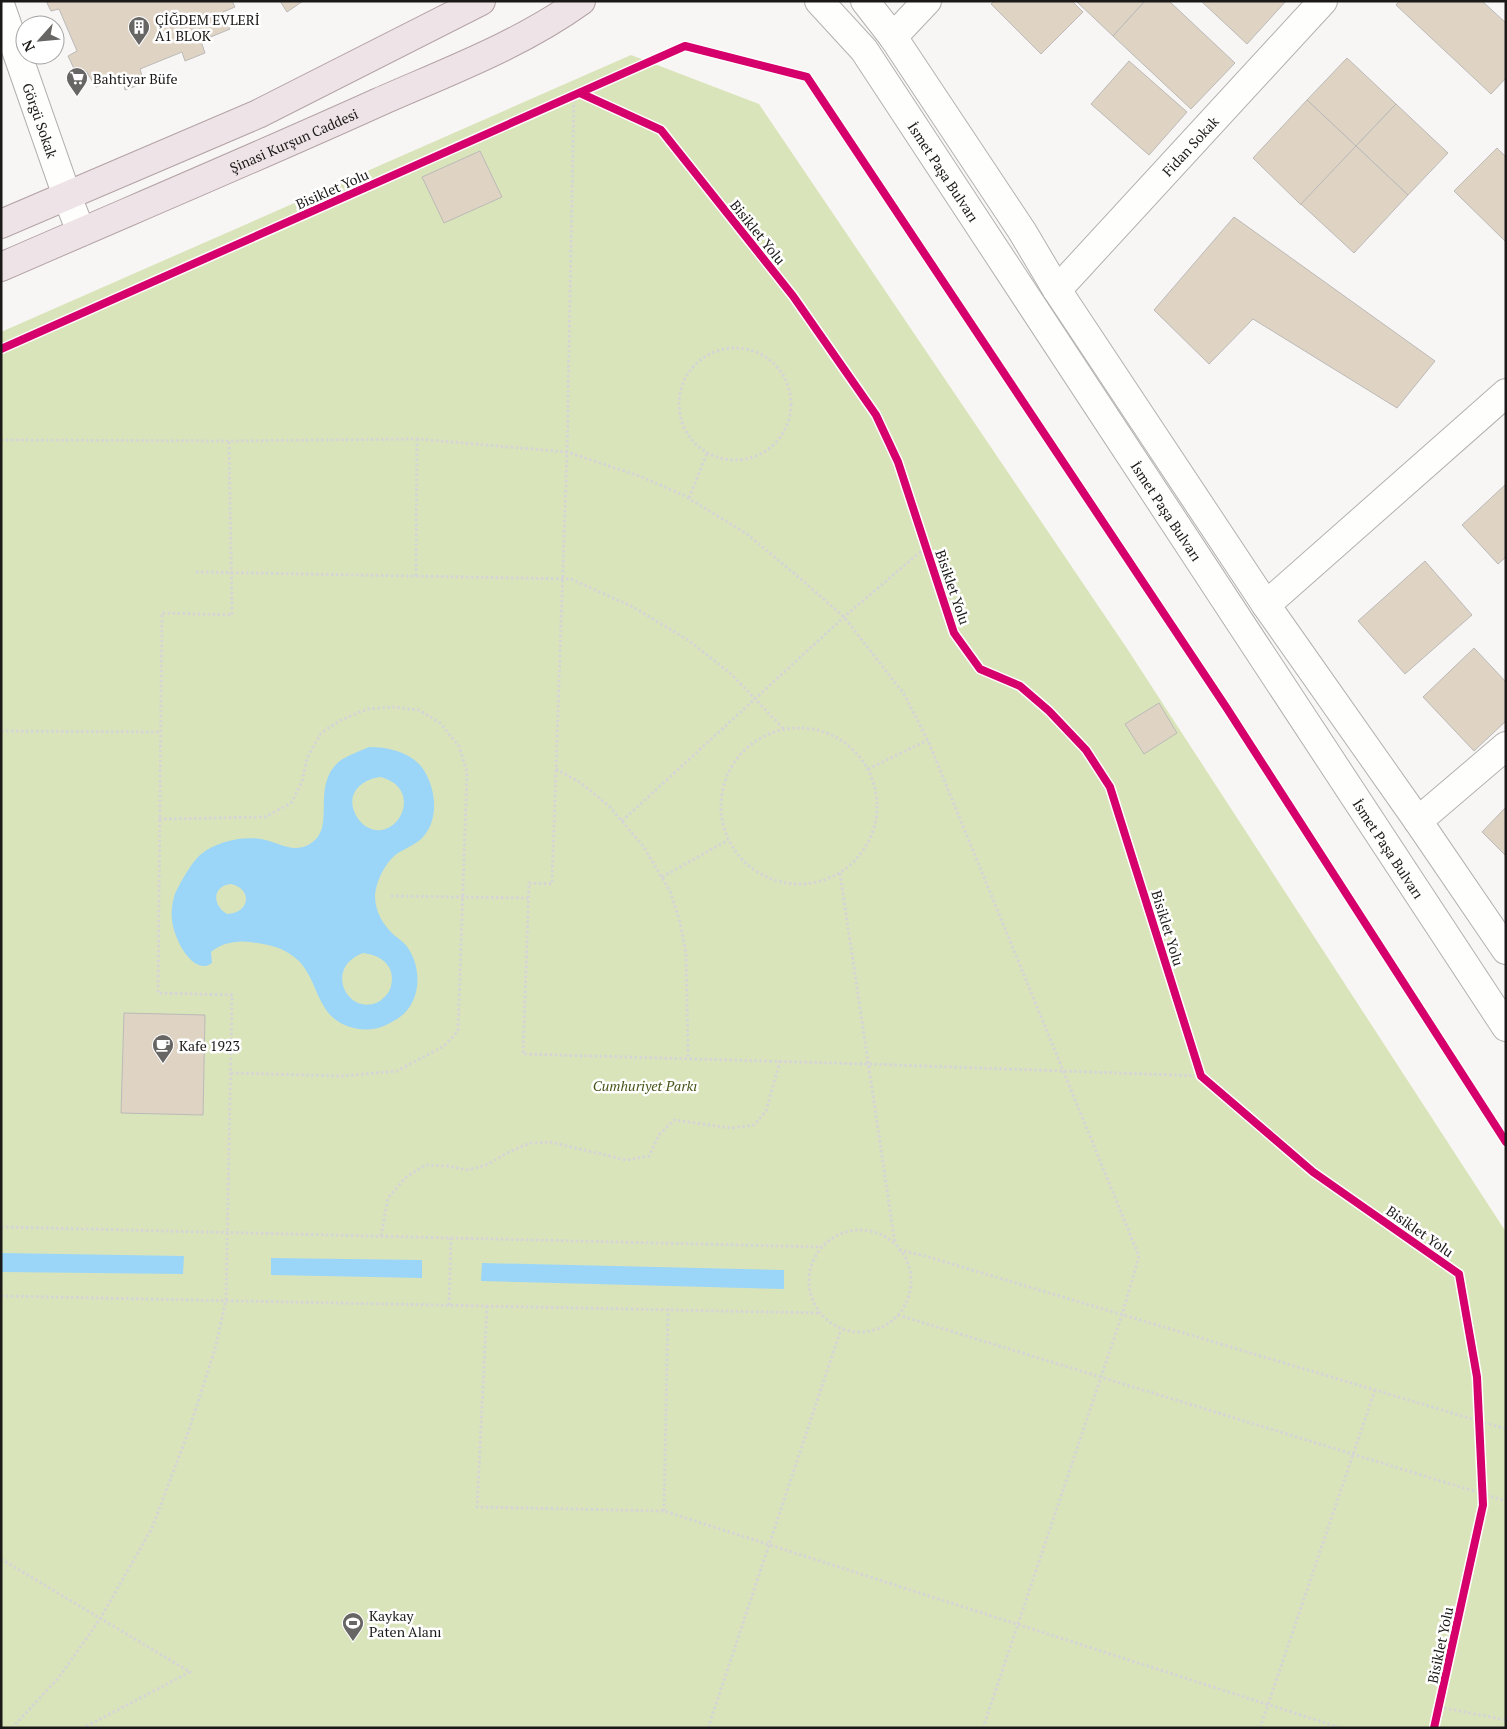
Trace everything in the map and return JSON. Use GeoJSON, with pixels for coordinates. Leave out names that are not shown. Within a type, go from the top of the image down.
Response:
{"type":"FeatureCollection","features":[{"type":"Feature","properties":{"kind":"main road"},"geometry":{"type":"LineString","coordinates":[[1,224],[258,114],[481,1]]}},
{"type":"Feature","properties":{"kind":"main road","name":"Şinasi Kurşun Caddesi"},"geometry":{"type":"LineString","coordinates":[[1,267],[498,49],[560,16],[581,1]]}},
{"type":"Feature","properties":{"kind":"street","name":"İsmet Paşa Bulvarı"},"geometry":{"type":"LineString","coordinates":[[819,1],[864,50],[1506,1027]]}},
{"type":"Feature","properties":{"kind":"street"},"geometry":{"type":"LineString","coordinates":[[865,1],[893,37],[1022,231],[1057,290],[1266,605],[1506,950]]}},
{"type":"Feature","properties":{"kind":"street"},"geometry":{"type":"LineString","coordinates":[[893,37],[927,1]]}},
{"type":"Feature","properties":{"kind":"street","name":"Fidan Sokak"},"geometry":{"type":"LineString","coordinates":[[1057,290],[1323,1]]}},
{"type":"Feature","properties":{"kind":"street","name":"Görgü Sokak"},"geometry":{"type":"LineString","coordinates":[[1,7],[81,232]]}},
{"type":"Feature","properties":{"kind":"street"},"geometry":{"type":"LineString","coordinates":[[1266,605],[1506,393]]}},
{"type":"Feature","properties":{"kind":"street"},"geometry":{"type":"LineString","coordinates":[[1418,821],[1506,746]]}},
{"type":"Feature","properties":{"kind":"path"},"geometry":{"type":"LineString","coordinates":[[564,100],[577,94],[552,884],[529,883],[523,1054],[1201,1076]]}},
{"type":"Feature","properties":{"kind":"path"},"geometry":{"type":"LineString","coordinates":[[742,348],[757,352],[771,360],[782,373],[789,387],[792,403],[790,419],[783,434],[773,446],[760,456],[745,460],[729,461],[706,453],[689,436],[681,422],[680,390],[686,375],[697,362],[710,353],[725,349],[742,348]]}},
{"type":"Feature","properties":{"kind":"path"},"geometry":{"type":"LineString","coordinates":[[416,439],[416,576]]}},
{"type":"Feature","properties":{"kind":"path"},"geometry":{"type":"LineString","coordinates":[[1,440],[229,441],[416,439],[567,452],[642,477],[689,498],[747,534],[844,617],[904,694],[928,740],[1139,1256],[1122,1314],[983,1728]]}},
{"type":"Feature","properties":{"kind":"path"},"geometry":{"type":"LineString","coordinates":[[12,1728],[60,1676],[100,1619],[152,1528],[192,1421],[215,1349],[226,1300],[232,995],[158,993],[162,613],[232,615],[229,441]]}},
{"type":"Feature","properties":{"kind":"path"},"geometry":{"type":"LineString","coordinates":[[689,498],[706,453]]}},
{"type":"Feature","properties":{"kind":"path"},"geometry":{"type":"LineString","coordinates":[[622,821],[844,617],[927,551]]}},
{"type":"Feature","properties":{"kind":"path"},"geometry":{"type":"LineString","coordinates":[[196,572],[571,579],[633,607],[688,640],[730,673],[784,729]]}},
{"type":"Feature","properties":{"kind":"path"},"geometry":{"type":"LineString","coordinates":[[160,819],[265,817],[291,803],[302,782],[307,758],[321,733],[341,720],[367,709],[393,707],[420,710],[440,723],[458,746],[467,772],[458,1031],[444,1046],[397,1071],[343,1076],[230,1073]]}},
{"type":"Feature","properties":{"kind":"path"},"geometry":{"type":"LineString","coordinates":[[804,728],[823,732],[840,740],[856,753],[868,769],[874,787],[877,807],[874,826],[862,852],[856,860],[840,873],[822,881],[804,885],[784,883],[765,877],[749,866],[735,852],[728,840],[721,815],[721,796],[726,777],[736,760],[749,746],[765,735],[784,729],[804,728]]}},
{"type":"Feature","properties":{"kind":"path"},"geometry":{"type":"LineString","coordinates":[[1,731],[160,732]]}},
{"type":"Feature","properties":{"kind":"path"},"geometry":{"type":"LineString","coordinates":[[868,769],[928,740]]}},
{"type":"Feature","properties":{"kind":"path"},"geometry":{"type":"LineString","coordinates":[[556,769],[581,783],[609,806],[643,846],[670,891],[680,922],[686,953],[688,1058]]}},
{"type":"Feature","properties":{"kind":"path"},"geometry":{"type":"LineString","coordinates":[[662,877],[728,840]]}},
{"type":"Feature","properties":{"kind":"path"},"geometry":{"type":"LineString","coordinates":[[840,873],[895,1244]]}},
{"type":"Feature","properties":{"kind":"path"},"geometry":{"type":"LineString","coordinates":[[391,896],[528,898]]}},
{"type":"Feature","properties":{"kind":"path"},"geometry":{"type":"LineString","coordinates":[[381,1236],[388,1198],[405,1178],[425,1165],[447,1166],[468,1170],[486,1165],[530,1143],[550,1142],[626,1160],[649,1156],[659,1135],[674,1120],[731,1128],[754,1124],[766,1111],[780,1061]]}},
{"type":"Feature","properties":{"kind":"path"},"geometry":{"type":"LineString","coordinates":[[1198,1067],[1201,1076],[1208,1082]]}},
{"type":"Feature","properties":{"kind":"path"},"geometry":{"type":"LineString","coordinates":[[1,1227],[822,1247]]}},
{"type":"Feature","properties":{"kind":"path"},"geometry":{"type":"LineString","coordinates":[[857,1230],[871,1231],[884,1236],[895,1244],[904,1256],[909,1268],[911,1282],[909,1296],[898,1315],[882,1327],[869,1332],[856,1332],[842,1329],[819,1313],[812,1301],[809,1273],[813,1260],[822,1247],[831,1239],[843,1233],[857,1230]]}},
{"type":"Feature","properties":{"kind":"path"},"geometry":{"type":"LineString","coordinates":[[449,1305],[451,1238]]}},
{"type":"Feature","properties":{"kind":"path"},"geometry":{"type":"LineString","coordinates":[[899,1250],[925,1256],[1506,1428]]}},
{"type":"Feature","properties":{"kind":"path"},"geometry":{"type":"LineString","coordinates":[[1,1296],[819,1313]]}},
{"type":"Feature","properties":{"kind":"path"},"geometry":{"type":"LineString","coordinates":[[487,1306],[477,1507],[664,1511],[1341,1728]]}},
{"type":"Feature","properties":{"kind":"path"},"geometry":{"type":"LineString","coordinates":[[664,1511],[668,1309]]}},
{"type":"Feature","properties":{"kind":"path"},"geometry":{"type":"LineString","coordinates":[[898,1315],[1506,1500]]}},
{"type":"Feature","properties":{"kind":"path"},"geometry":{"type":"LineString","coordinates":[[708,1728],[842,1329]]}},
{"type":"Feature","properties":{"kind":"path"},"geometry":{"type":"LineString","coordinates":[[1260,1728],[1375,1390]]}},
{"type":"Feature","properties":{"kind":"path"},"geometry":{"type":"LineString","coordinates":[[1478,1412],[1479,1430]]}},
{"type":"Feature","properties":{"kind":"path"},"geometry":{"type":"LineString","coordinates":[[1482,1484],[1483,1505]]}},
{"type":"Feature","properties":{"kind":"path"},"geometry":{"type":"LineString","coordinates":[[1,1559],[190,1672],[83,1728]]}},
{"type":"Feature","properties":{"kind":"path"},"geometry":{"type":"LineString","coordinates":[[1438,1710],[1506,1720]]}},
{"type":"Feature","properties":{"kind":"green space","name":"Cumhuriyet Parkı"},"geometry":{"type":"Polygon","coordinates":[[[631,55],[759,104],[1128,650],[1506,1232],[1506,1728],[1,1728],[1,332],[631,55]]]}},
{"type":"Feature","properties":{"kind":"water"},"geometry":{"type":"Polygon","coordinates":[[[369,747],[401,752],[420,765],[432,788],[434,814],[432,822],[423,837],[389,861],[380,878],[375,896],[376,907],[383,922],[405,944],[413,957],[417,976],[415,996],[405,1013],[397,1019],[382,1027],[366,1030],[340,1023],[330,1015],[300,963],[281,949],[250,942],[229,943],[219,946],[211,952],[212,963],[206,966],[198,965],[187,956],[178,941],[173,926],[172,906],[178,887],[193,863],[206,850],[221,843],[253,838],[295,848],[308,845],[315,840],[323,824],[325,791],[332,769],[341,760],[369,747]],[[380,777],[368,780],[362,784],[355,792],[352,804],[358,819],[365,826],[377,830],[387,828],[396,822],[402,813],[404,803],[402,792],[394,783],[380,777]],[[231,884],[225,885],[217,892],[217,901],[222,910],[227,914],[235,913],[244,905],[245,895],[238,887],[231,884]],[[363,953],[351,960],[344,969],[342,980],[344,989],[350,998],[358,1003],[369,1005],[380,1001],[390,988],[392,979],[389,967],[381,959],[370,954],[363,953]]]}},
{"type":"Feature","properties":{"kind":"water"},"geometry":{"type":"Polygon","coordinates":[[[1,1253],[184,1256],[183,1274],[1,1272],[1,1253]]]}},
{"type":"Feature","properties":{"kind":"water"},"geometry":{"type":"Polygon","coordinates":[[[271,1258],[422,1260],[422,1278],[271,1275],[271,1258]]]}},
{"type":"Feature","properties":{"kind":"water"},"geometry":{"type":"Polygon","coordinates":[[[482,1263],[784,1270],[784,1289],[481,1281],[482,1263]]]}},
{"type":"Feature","properties":{"kind":"building","name":"ÇİĞDEM EVLERİ A1 BLOK"},"geometry":{"type":"Polygon","coordinates":[[[46,1],[232,1],[235,7],[223,12],[230,29],[201,41],[205,53],[185,61],[182,52],[140,69],[144,83],[125,90],[122,76],[96,87],[86,71],[77,75],[68,56],[77,51],[65,23],[65,15],[62,15],[59,9],[51,11],[46,1]]]}},
{"type":"Feature","properties":{"kind":"building"},"geometry":{"type":"Polygon","coordinates":[[[280,1],[303,1],[287,12],[280,1]]]}},
{"type":"Feature","properties":{"kind":"building"},"geometry":{"type":"Polygon","coordinates":[[[995,1],[1072,1],[1083,12],[1041,54],[991,4],[995,1]]]}},
{"type":"Feature","properties":{"kind":"building"},"geometry":{"type":"Polygon","coordinates":[[[1076,1],[1145,1],[1113,36],[1076,1]]]}},
{"type":"Feature","properties":{"kind":"building"},"geometry":{"type":"Polygon","coordinates":[[[1145,1],[1169,1],[1235,63],[1191,109],[1113,36],[1145,1]]]}},
{"type":"Feature","properties":{"kind":"building"},"geometry":{"type":"Polygon","coordinates":[[[1201,1],[1286,1],[1247,44],[1201,1]]]}},
{"type":"Feature","properties":{"kind":"building"},"geometry":{"type":"Polygon","coordinates":[[[1399,1],[1482,1],[1506,23],[1506,78],[1491,94],[1396,5],[1399,1]]]}},
{"type":"Feature","properties":{"kind":"building"},"geometry":{"type":"Polygon","coordinates":[[[1347,58],[1396,104],[1356,146],[1307,100],[1347,58]]]}},
{"type":"Feature","properties":{"kind":"building"},"geometry":{"type":"Polygon","coordinates":[[[1129,61],[1187,112],[1149,155],[1091,104],[1129,61]]]}},
{"type":"Feature","properties":{"kind":"building"},"geometry":{"type":"Polygon","coordinates":[[[1307,100],[1356,146],[1301,205],[1253,158],[1307,100]]]}},
{"type":"Feature","properties":{"kind":"building"},"geometry":{"type":"Polygon","coordinates":[[[1396,104],[1448,153],[1408,195],[1356,146],[1396,104]]]}},
{"type":"Feature","properties":{"kind":"building"},"geometry":{"type":"Polygon","coordinates":[[[1356,146],[1408,195],[1354,253],[1301,204],[1356,146]]]}},
{"type":"Feature","properties":{"kind":"building"},"geometry":{"type":"Polygon","coordinates":[[[1497,148],[1506,157],[1506,242],[1454,191],[1497,148]]]}},
{"type":"Feature","properties":{"kind":"building"},"geometry":{"type":"Polygon","coordinates":[[[480,151],[502,197],[444,223],[422,177],[480,151]]]}},
{"type":"Feature","properties":{"kind":"building"},"geometry":{"type":"Polygon","coordinates":[[[1234,217],[1435,361],[1397,408],[1253,319],[1209,364],[1154,310],[1234,217]]]}},
{"type":"Feature","properties":{"kind":"building"},"geometry":{"type":"Polygon","coordinates":[[[1506,484],[1506,557],[1498,564],[1462,525],[1506,484]]]}},
{"type":"Feature","properties":{"kind":"building"},"geometry":{"type":"Polygon","coordinates":[[[1425,561],[1472,615],[1405,674],[1358,621],[1425,561]]]}},
{"type":"Feature","properties":{"kind":"building"},"geometry":{"type":"Polygon","coordinates":[[[1474,648],[1506,682],[1506,721],[1474,751],[1423,697],[1474,648]]]}},
{"type":"Feature","properties":{"kind":"building"},"geometry":{"type":"Polygon","coordinates":[[[1159,703],[1177,733],[1144,754],[1125,724],[1159,703]]]}},
{"type":"Feature","properties":{"kind":"building"},"geometry":{"type":"Polygon","coordinates":[[[1506,807],[1506,856],[1482,832],[1506,807]]]}},
{"type":"Feature","properties":{"kind":"building","name":"Kafe 1923"},"geometry":{"type":"Polygon","coordinates":[[[124,1013],[205,1015],[203,1115],[121,1113],[124,1013]]]}},
{"type":"Feature","properties":{"kind":"cycle path","name":"Bisiklet Yolu"},"geometry":{"type":"LineString","coordinates":[[1,349],[685,46],[807,77],[1226,707],[1506,1142]]}},
{"type":"Feature","properties":{"kind":"cycle path","name":"Bisiklet Yolu"},"geometry":{"type":"LineString","coordinates":[[580,93],[661,130],[793,296],[876,415],[898,462],[954,633],[980,669],[1020,686],[1049,711],[1086,750],[1110,787],[1201,1076],[1313,1172],[1459,1274],[1477,1377],[1483,1505],[1434,1728]]}},
{"type":"Feature","properties":{"kind":"place","name":"ÇİĞDEM EVLERİ A1 BLOK"},"geometry":{"type":"Point","coordinates":[139,46]}},
{"type":"Feature","properties":{"kind":"place","name":"Bahtiyar Büfe"},"geometry":{"type":"Point","coordinates":[77,97]}},
{"type":"Feature","properties":{"kind":"place","name":"Kafe 1923"},"geometry":{"type":"Point","coordinates":[163,1064]}},
{"type":"Feature","properties":{"kind":"place","name":"Kaykay Paten Alanı"},"geometry":{"type":"Point","coordinates":[353,1642]}}]}
